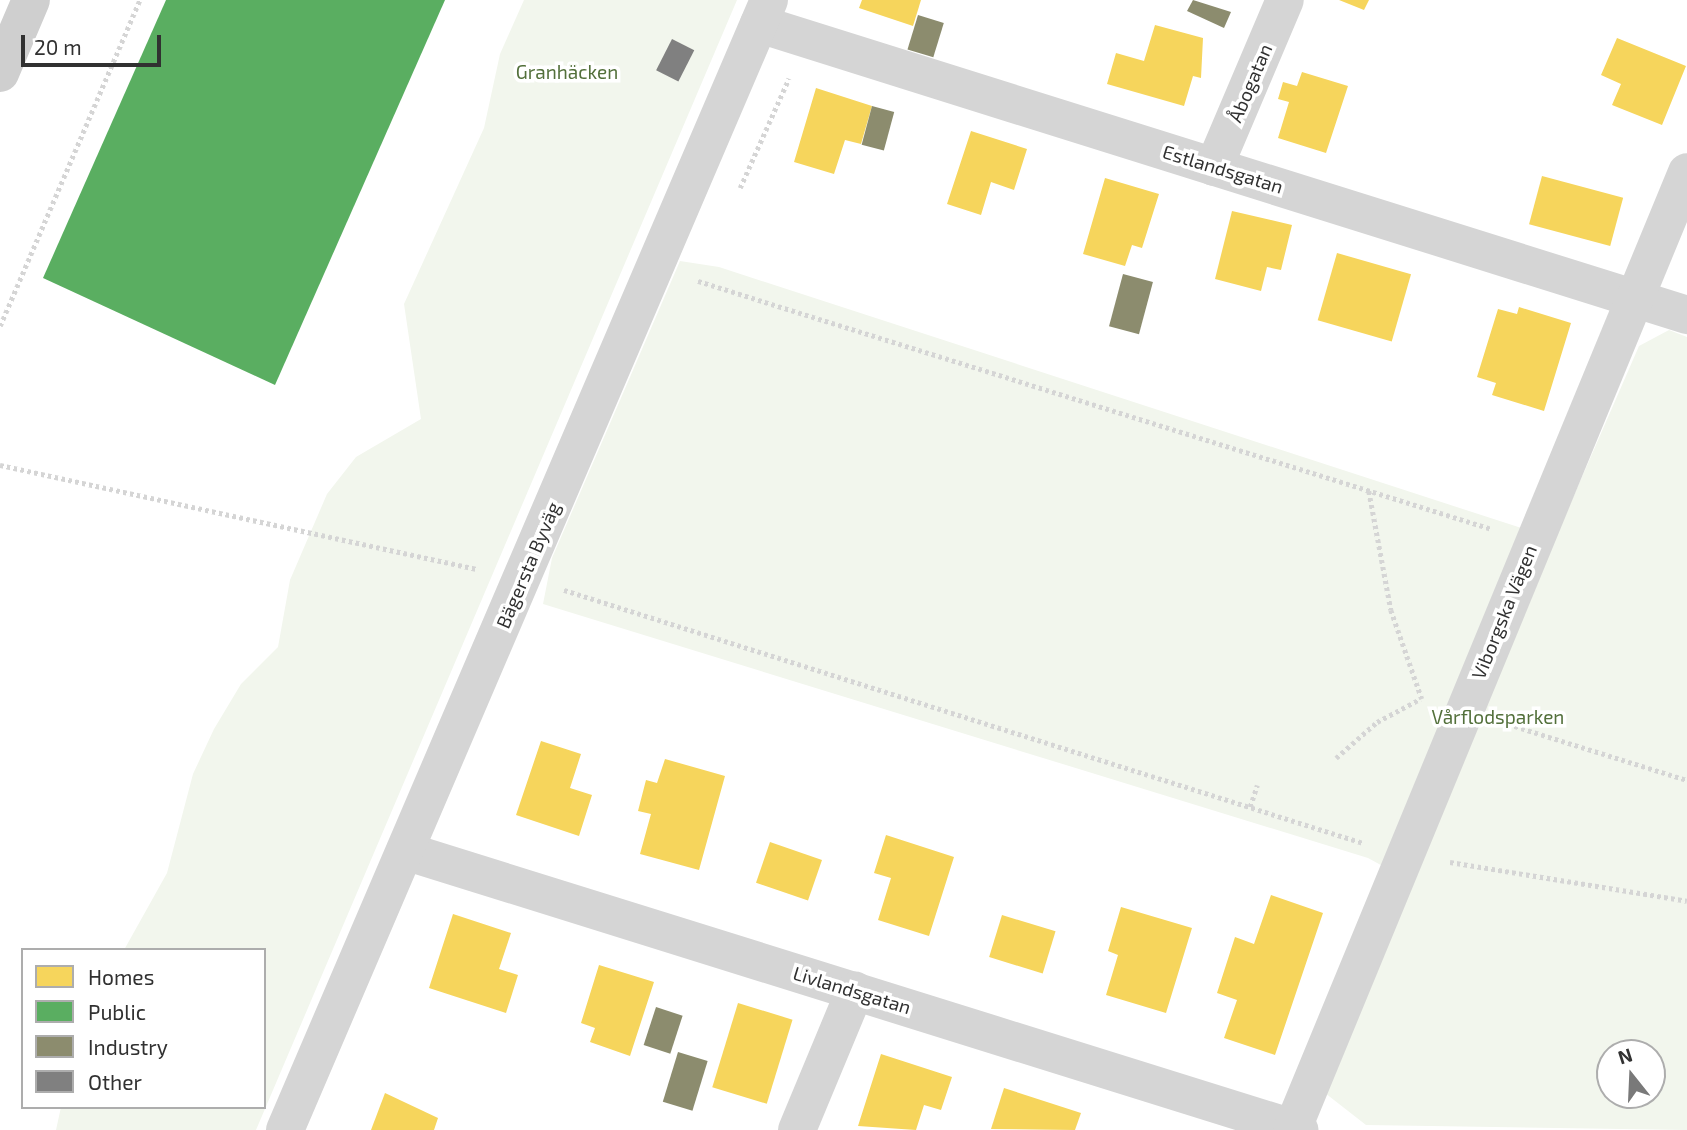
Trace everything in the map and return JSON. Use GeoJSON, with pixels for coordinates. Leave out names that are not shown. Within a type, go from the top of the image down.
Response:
{"type":"FeatureCollection","features":[{"type":"Feature","properties":{"kind":"main road"},"geometry":{"type":"LineString","coordinates":[[0,73],[31,0]]}},
{"type":"Feature","properties":{"kind":"street","name":"Åbogatan"},"geometry":{"type":"LineString","coordinates":[[1214,167],[1285,0]]}},
{"type":"Feature","properties":{"kind":"street","name":"Estlandsgatan"},"geometry":{"type":"LineString","coordinates":[[764,12],[1214,167],[1687,315]]}},
{"type":"Feature","properties":{"kind":"street","name":"Bägersta Byväg"},"geometry":{"type":"LineString","coordinates":[[285,1130],[764,12]]}},
{"type":"Feature","properties":{"kind":"street","name":"Viborgska Vägen"},"geometry":{"type":"LineString","coordinates":[[1294,1129],[1532,542],[1687,172]]}},
{"type":"Feature","properties":{"kind":"street","name":"Livlandsgatan"},"geometry":{"type":"LineString","coordinates":[[405,851],[1294,1129]]}},
{"type":"Feature","properties":{"kind":"street"},"geometry":{"type":"LineString","coordinates":[[797,1130],[855,991]]}},
{"type":"Feature","properties":{"kind":"path"},"geometry":{"type":"LineString","coordinates":[[0,326],[140,0]]}},
{"type":"Feature","properties":{"kind":"path"},"geometry":{"type":"LineString","coordinates":[[698,281],[1532,542]]}},
{"type":"Feature","properties":{"kind":"path"},"geometry":{"type":"LineString","coordinates":[[0,465],[523,577],[1404,856],[1687,901]]}},
{"type":"Feature","properties":{"kind":"path"},"geometry":{"type":"LineString","coordinates":[[1369,491],[1391,610],[1420,699]]}},
{"type":"Feature","properties":{"kind":"path"},"geometry":{"type":"LineString","coordinates":[[1336,758],[1377,722],[1420,699],[1464,710],[1687,780]]}},
{"type":"Feature","properties":{"kind":"path"},"geometry":{"type":"LineString","coordinates":[[1250,807],[1256,785]]}},
{"type":"Feature","properties":{"kind":"green space","name":"Granhäcken"},"geometry":{"type":"Polygon","coordinates":[[[524,0],[737,0],[266,1107],[266,948],[125,948],[167,873],[193,774],[214,729],[241,684],[278,647],[290,580],[327,494],[356,457],[421,419],[404,304],[484,128],[500,54],[524,0]]]}},
{"type":"Feature","properties":{"kind":"green space","name":"Vårflodsparken"},"geometry":{"type":"Polygon","coordinates":[[[680,261],[719,267],[1555,539],[1639,346],[1669,330],[1687,337],[1687,1130],[1366,1125],[1325,1093],[1410,881],[1368,858],[543,604],[552,558],[680,261]]]}},
{"type":"Feature","properties":{"kind":"green space","name":"Granhäcken"},"geometry":{"type":"Polygon","coordinates":[[[61,1109],[265,1109],[256,1130],[56,1130],[61,1109]]]}},
{"type":"Feature","properties":{"kind":"building: Homes"},"geometry":{"type":"Polygon","coordinates":[[[862,0],[921,0],[913,26],[859,8],[862,0]]]}},
{"type":"Feature","properties":{"kind":"building: Homes"},"geometry":{"type":"Polygon","coordinates":[[[1339,0],[1369,0],[1364,10],[1339,0]]]}},
{"type":"Feature","properties":{"kind":"building: Homes"},"geometry":{"type":"Polygon","coordinates":[[[1155,25],[1203,38],[1201,78],[1193,76],[1184,106],[1107,84],[1116,53],[1144,61],[1155,25]]]}},
{"type":"Feature","properties":{"kind":"building: Homes"},"geometry":{"type":"Polygon","coordinates":[[[1617,38],[1686,66],[1662,125],[1612,105],[1621,84],[1601,75],[1617,38]]]}},
{"type":"Feature","properties":{"kind":"building: Homes"},"geometry":{"type":"Polygon","coordinates":[[[1302,72],[1348,86],[1326,153],[1278,138],[1289,102],[1278,99],[1283,82],[1297,86],[1302,72]]]}},
{"type":"Feature","properties":{"kind":"building: Homes"},"geometry":{"type":"Polygon","coordinates":[[[816,88],[872,106],[861,144],[845,140],[834,174],[794,162],[816,88]]]}},
{"type":"Feature","properties":{"kind":"building: Homes"},"geometry":{"type":"Polygon","coordinates":[[[971,131],[1027,149],[1014,190],[991,182],[981,215],[947,204],[971,131]]]}},
{"type":"Feature","properties":{"kind":"building: Homes"},"geometry":{"type":"Polygon","coordinates":[[[1542,176],[1623,198],[1610,246],[1529,224],[1542,176]]]}},
{"type":"Feature","properties":{"kind":"building: Homes"},"geometry":{"type":"Polygon","coordinates":[[[1105,178],[1159,194],[1142,248],[1132,245],[1125,266],[1083,254],[1105,178]]]}},
{"type":"Feature","properties":{"kind":"building: Homes"},"geometry":{"type":"Polygon","coordinates":[[[1232,211],[1292,225],[1281,270],[1267,267],[1261,291],[1215,279],[1232,211]]]}},
{"type":"Feature","properties":{"kind":"building: Homes"},"geometry":{"type":"Polygon","coordinates":[[[1337,253],[1411,274],[1392,342],[1318,320],[1337,253]]]}},
{"type":"Feature","properties":{"kind":"building: Homes"},"geometry":{"type":"Polygon","coordinates":[[[1519,307],[1571,323],[1544,411],[1492,395],[1496,383],[1477,377],[1498,309],[1517,314],[1519,307]]]}},
{"type":"Feature","properties":{"kind":"building: Homes"},"geometry":{"type":"Polygon","coordinates":[[[541,741],[581,754],[570,788],[592,795],[579,836],[516,815],[541,741]]]}},
{"type":"Feature","properties":{"kind":"building: Homes"},"geometry":{"type":"Polygon","coordinates":[[[665,759],[725,776],[699,870],[640,854],[651,814],[638,811],[646,780],[657,783],[665,759]]]}},
{"type":"Feature","properties":{"kind":"building: Homes"},"geometry":{"type":"Polygon","coordinates":[[[886,835],[954,857],[929,936],[878,920],[891,878],[874,873],[886,835]]]}},
{"type":"Feature","properties":{"kind":"building: Homes"},"geometry":{"type":"Polygon","coordinates":[[[770,842],[822,860],[808,901],[756,883],[770,842]]]}},
{"type":"Feature","properties":{"kind":"building: Homes"},"geometry":{"type":"Polygon","coordinates":[[[1271,895],[1323,913],[1275,1055],[1224,1038],[1237,1000],[1217,993],[1235,937],[1254,944],[1271,895]]]}},
{"type":"Feature","properties":{"kind":"building: Homes"},"geometry":{"type":"Polygon","coordinates":[[[1121,907],[1192,928],[1166,1013],[1106,995],[1118,955],[1108,951],[1121,907]]]}},
{"type":"Feature","properties":{"kind":"building: Homes"},"geometry":{"type":"Polygon","coordinates":[[[453,914],[511,933],[499,969],[518,975],[506,1013],[429,988],[453,914]]]}},
{"type":"Feature","properties":{"kind":"building: Homes"},"geometry":{"type":"Polygon","coordinates":[[[1002,915],[1056,931],[1043,973],[989,957],[1002,915]]]}},
{"type":"Feature","properties":{"kind":"building: Homes"},"geometry":{"type":"Polygon","coordinates":[[[599,965],[654,982],[630,1056],[590,1042],[595,1028],[581,1023],[599,965]]]}},
{"type":"Feature","properties":{"kind":"building: Homes"},"geometry":{"type":"Polygon","coordinates":[[[738,1003],[793,1020],[767,1104],[712,1087],[738,1003]]]}},
{"type":"Feature","properties":{"kind":"building: Homes"},"geometry":{"type":"Polygon","coordinates":[[[881,1054],[952,1077],[941,1110],[924,1105],[916,1130],[858,1126],[881,1054]]]}},
{"type":"Feature","properties":{"kind":"building: Homes"},"geometry":{"type":"Polygon","coordinates":[[[1004,1088],[1081,1113],[1075,1130],[991,1129],[1004,1088]]]}},
{"type":"Feature","properties":{"kind":"building: Homes"},"geometry":{"type":"Polygon","coordinates":[[[385,1093],[438,1118],[434,1130],[371,1130],[385,1093]]]}},
{"type":"Feature","properties":{"kind":"building: Public"},"geometry":{"type":"Polygon","coordinates":[[[166,0],[445,0],[275,385],[43,278],[166,0]]]}},
{"type":"Feature","properties":{"kind":"building: Industry"},"geometry":{"type":"Polygon","coordinates":[[[1193,0],[1231,12],[1224,28],[1187,11],[1193,0]]]}},
{"type":"Feature","properties":{"kind":"building: Industry"},"geometry":{"type":"Polygon","coordinates":[[[918,15],[944,23],[933,57],[907,49],[918,15]]]}},
{"type":"Feature","properties":{"kind":"building: Industry"},"geometry":{"type":"Polygon","coordinates":[[[872,106],[894,112],[884,151],[862,145],[872,106]]]}},
{"type":"Feature","properties":{"kind":"building: Industry"},"geometry":{"type":"Polygon","coordinates":[[[1123,274],[1153,282],[1139,334],[1109,326],[1123,274]]]}},
{"type":"Feature","properties":{"kind":"building: Industry"},"geometry":{"type":"Polygon","coordinates":[[[656,1007],[683,1016],[670,1054],[644,1045],[656,1007]]]}},
{"type":"Feature","properties":{"kind":"building: Industry"},"geometry":{"type":"Polygon","coordinates":[[[678,1052],[708,1061],[692,1111],[663,1102],[678,1052]]]}},
{"type":"Feature","properties":{"kind":"building: Other"},"geometry":{"type":"Polygon","coordinates":[[[672,39],[694,50],[678,82],[656,70],[672,39]]]}}]}
